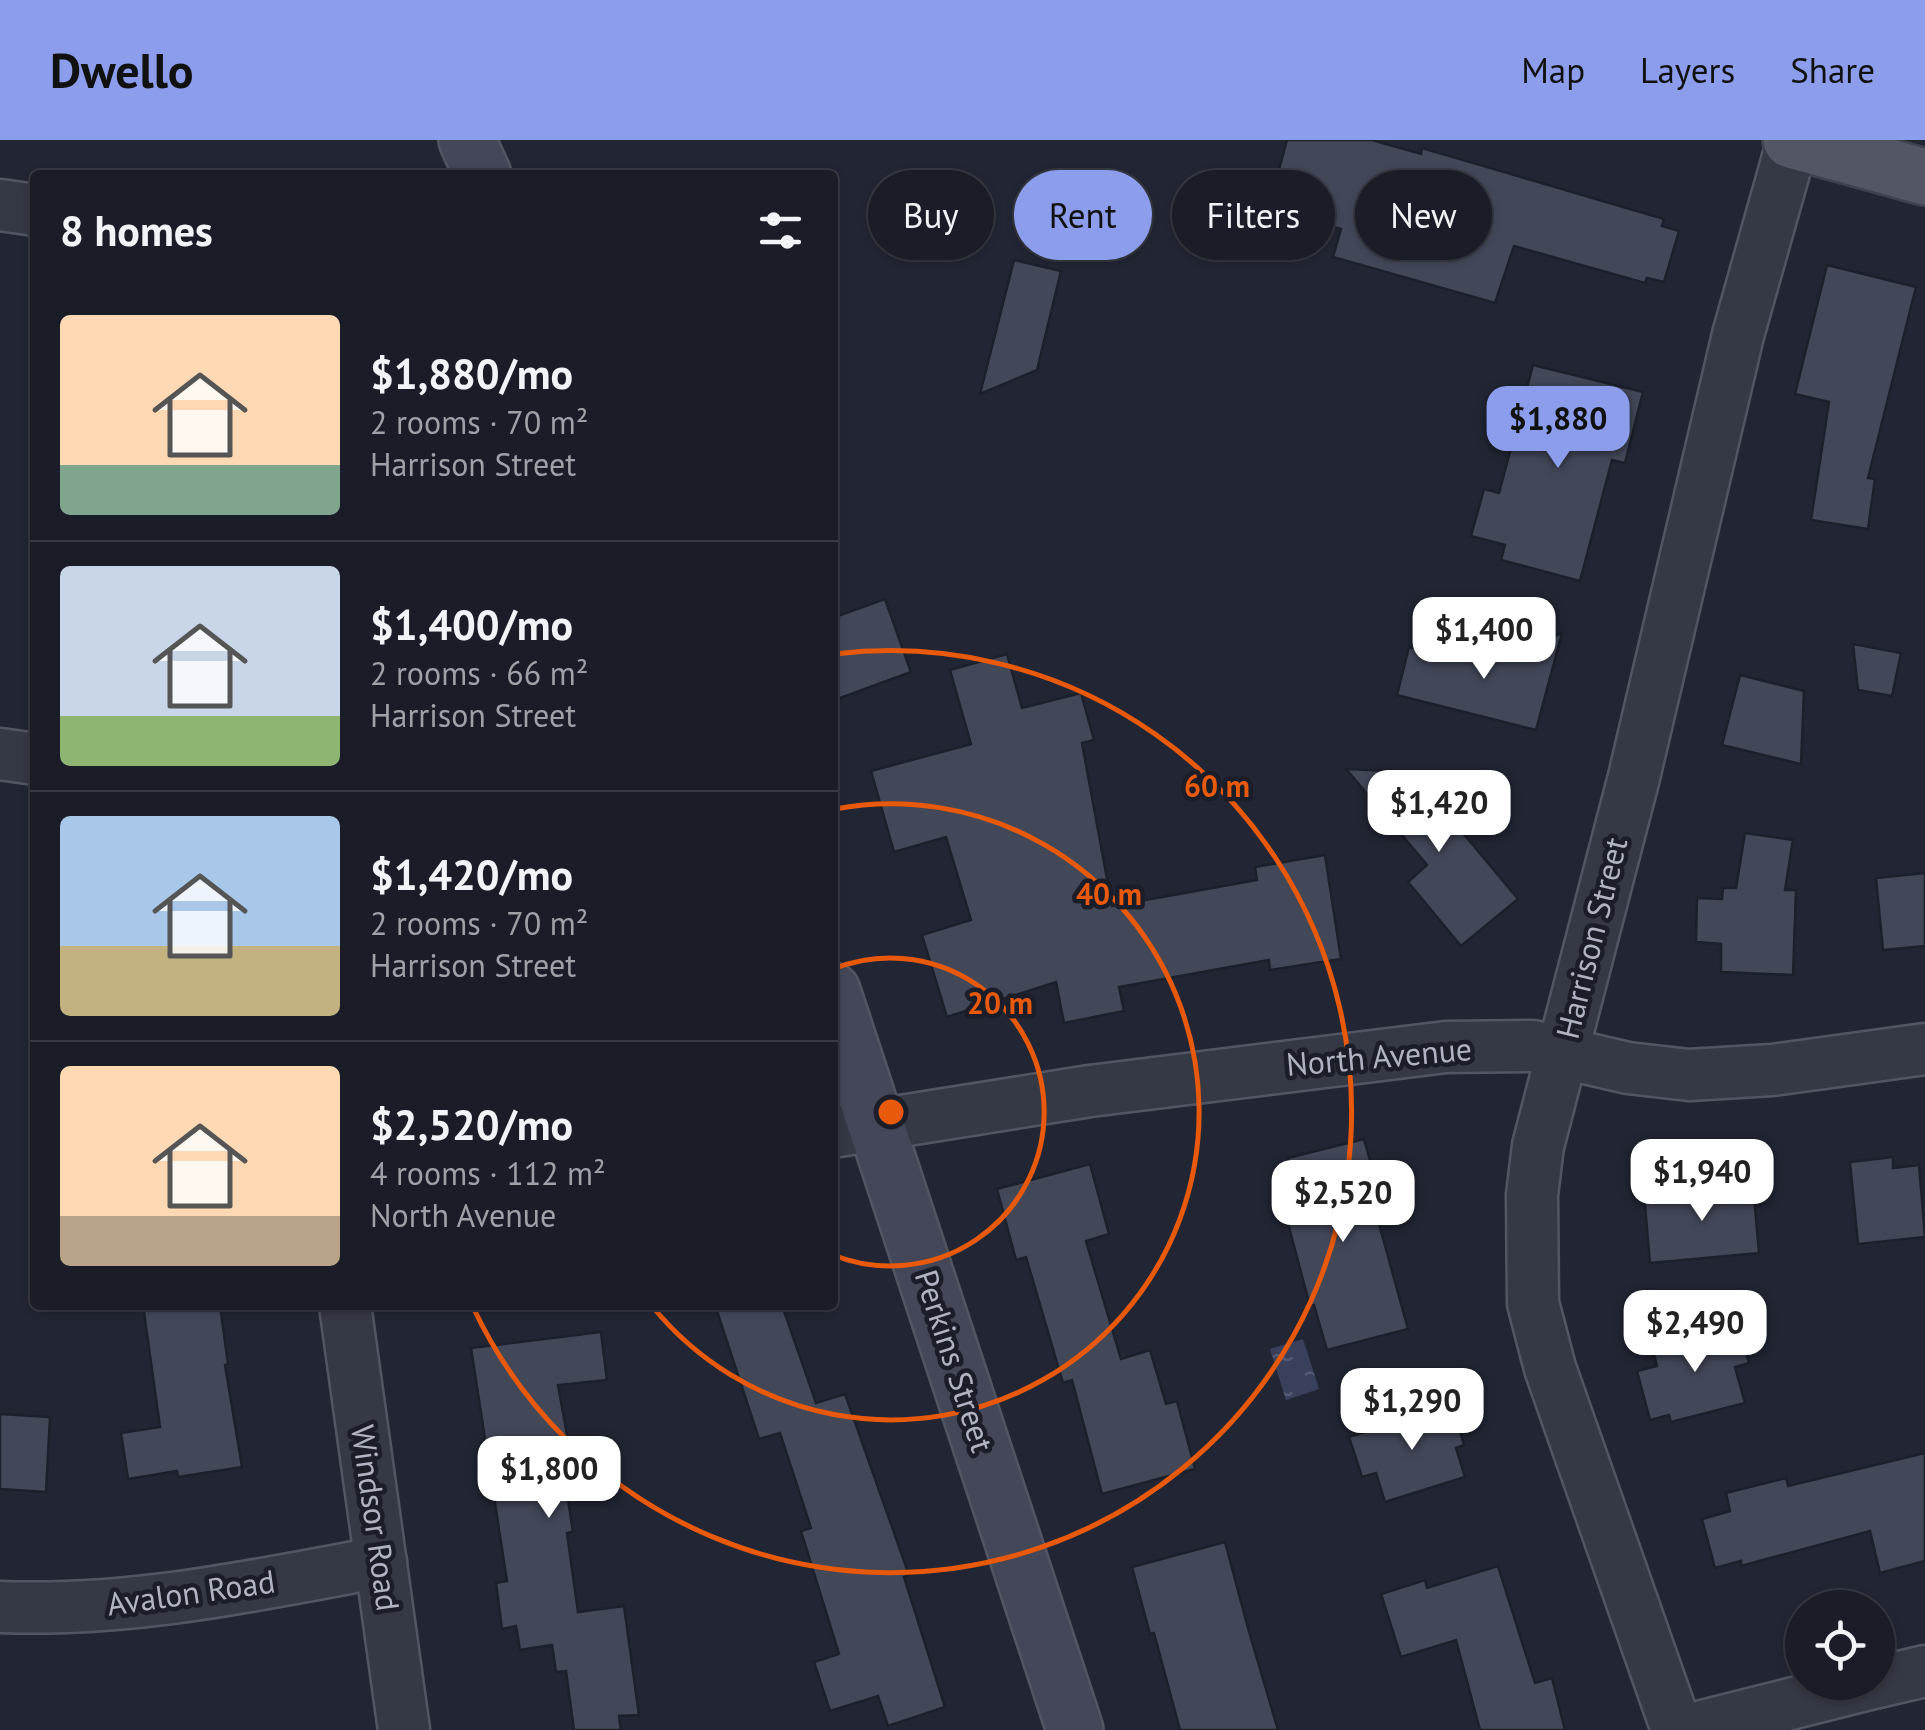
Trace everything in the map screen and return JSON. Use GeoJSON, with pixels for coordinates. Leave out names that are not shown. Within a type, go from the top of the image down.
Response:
{"type":"FeatureCollection","features":[{"type":"Feature","properties":{"kind":"main road"},"geometry":{"type":"LineString","coordinates":[[1792,140],[1925,176]]}},
{"type":"Feature","properties":{"kind":"street"},"geometry":{"type":"LineString","coordinates":[[467,140],[482,170]]}},
{"type":"Feature","properties":{"kind":"street","name":"Harrison Street"},"geometry":{"type":"LineString","coordinates":[[1677,1730],[1550,1368],[1534,1303],[1532,1195],[1538,1146],[1634,776],[1738,335],[1792,140]]}},
{"type":"Feature","properties":{"kind":"street"},"geometry":{"type":"LineString","coordinates":[[0,205],[30,209]]}},
{"type":"Feature","properties":{"kind":"street"},"geometry":{"type":"LineString","coordinates":[[0,754],[30,757]]}},
{"type":"Feature","properties":{"kind":"street","name":"Perkins Street"},"geometry":{"type":"LineString","coordinates":[[838,1028],[854,1128],[1075,1730]]}},
{"type":"Feature","properties":{"kind":"street","name":"North Avenue"},"geometry":{"type":"LineString","coordinates":[[854,1128],[1090,1091],[1446,1047],[1505,1046],[1563,1051],[1642,1070],[1724,1076],[1925,1049]]}},
{"type":"Feature","properties":{"kind":"street","name":"Windsor Road"},"geometry":{"type":"LineString","coordinates":[[346,1310],[404,1730]]}},
{"type":"Feature","properties":{"kind":"street","name":"Avalon Road"},"geometry":{"type":"LineString","coordinates":[[0,1607],[122,1605],[232,1590],[381,1562]]}},
{"type":"Feature","properties":{"kind":"street"},"geometry":{"type":"LineString","coordinates":[[1895,1678],[1925,1671]]}},
{"type":"Feature","properties":{"kind":"street"},"geometry":{"type":"LineString","coordinates":[[1686,1730],[1805,1700]]}},
{"type":"Feature","properties":{"kind":"water"},"geometry":{"type":"Polygon","coordinates":[[[1303,1339],[1319,1389],[1286,1400],[1270,1349],[1303,1339]]]}},
{"type":"Feature","properties":{"kind":"building"},"geometry":{"type":"Polygon","coordinates":[[[1287,140],[1372,140],[1421,154],[1422,148],[1664,219],[1662,226],[1679,231],[1664,282],[1647,278],[1645,283],[1514,246],[1495,303],[1335,258],[1341,229],[1335,227],[1335,170],[1279,170],[1287,140]]]}},
{"type":"Feature","properties":{"kind":"building"},"geometry":{"type":"Polygon","coordinates":[[[1014,260],[1061,271],[1037,370],[980,394],[1014,260]]]}},
{"type":"Feature","properties":{"kind":"building"},"geometry":{"type":"Polygon","coordinates":[[[1827,265],[1916,287],[1868,478],[1875,479],[1868,529],[1811,520],[1829,402],[1795,394],[1827,265]]]}},
{"type":"Feature","properties":{"kind":"building"},"geometry":{"type":"Polygon","coordinates":[[[1533,365],[1643,392],[1625,463],[1612,460],[1580,581],[1501,560],[1505,545],[1471,536],[1484,489],[1499,493],[1533,365]]]}},
{"type":"Feature","properties":{"kind":"building"},"geometry":{"type":"Polygon","coordinates":[[[885,599],[911,672],[838,699],[838,616],[885,599]]]}},
{"type":"Feature","properties":{"kind":"building"},"geometry":{"type":"Polygon","coordinates":[[[1562,633],[1536,730],[1397,695],[1409,647],[1456,658],[1458,651],[1482,657],[1484,647],[1510,654],[1562,633]]]}},
{"type":"Feature","properties":{"kind":"building"},"geometry":{"type":"Polygon","coordinates":[[[1853,644],[1901,653],[1892,696],[1858,690],[1853,644]]]}},
{"type":"Feature","properties":{"kind":"building"},"geometry":{"type":"Polygon","coordinates":[[[1007,654],[1022,708],[1081,693],[1094,740],[1082,743],[1112,906],[1257,880],[1255,867],[1325,855],[1341,959],[1270,970],[1269,960],[1119,987],[1124,1011],[1064,1023],[1056,982],[947,1017],[922,935],[971,920],[946,837],[894,852],[871,771],[971,744],[950,670],[1007,654]]]}},
{"type":"Feature","properties":{"kind":"building"},"geometry":{"type":"Polygon","coordinates":[[[1740,675],[1804,691],[1801,764],[1722,745],[1740,675]]]}},
{"type":"Feature","properties":{"kind":"building"},"geometry":{"type":"Polygon","coordinates":[[[1346,769],[1412,772],[1518,899],[1461,946],[1408,882],[1427,865],[1346,769]]]}},
{"type":"Feature","properties":{"kind":"building"},"geometry":{"type":"Polygon","coordinates":[[[1745,833],[1793,840],[1785,890],[1796,890],[1793,975],[1721,972],[1721,944],[1696,942],[1697,898],[1722,899],[1723,888],[1736,888],[1745,833]]]}},
{"type":"Feature","properties":{"kind":"building"},"geometry":{"type":"Polygon","coordinates":[[[1925,873],[1925,946],[1883,950],[1876,878],[1925,873]]]}},
{"type":"Feature","properties":{"kind":"building"},"geometry":{"type":"Polygon","coordinates":[[[1364,1139],[1384,1211],[1376,1213],[1408,1329],[1327,1350],[1314,1305],[1310,1306],[1282,1201],[1298,1197],[1288,1158],[1364,1139]]]}},
{"type":"Feature","properties":{"kind":"building"},"geometry":{"type":"Polygon","coordinates":[[[1893,1157],[1893,1168],[1919,1165],[1925,1237],[1858,1244],[1850,1162],[1893,1157]]]}},
{"type":"Feature","properties":{"kind":"building"},"geometry":{"type":"Polygon","coordinates":[[[1090,1164],[1109,1234],[1086,1241],[1121,1359],[1150,1350],[1166,1404],[1177,1401],[1195,1469],[1102,1494],[1072,1380],[1063,1383],[1026,1257],[1016,1260],[997,1189],[1090,1164]]]}},
{"type":"Feature","properties":{"kind":"building"},"geometry":{"type":"Polygon","coordinates":[[[1753,1184],[1759,1253],[1650,1263],[1644,1194],[1753,1184]]]}},
{"type":"Feature","properties":{"kind":"building"},"geometry":{"type":"Polygon","coordinates":[[[144,1310],[221,1310],[228,1364],[225,1365],[242,1467],[178,1477],[177,1471],[128,1479],[121,1433],[160,1427],[144,1310]]]}},
{"type":"Feature","properties":{"kind":"building"},"geometry":{"type":"Polygon","coordinates":[[[717,1310],[784,1310],[816,1403],[845,1394],[909,1575],[904,1577],[945,1707],[888,1726],[878,1696],[830,1711],[814,1662],[839,1654],[801,1531],[811,1528],[780,1433],[759,1439],[717,1310]]]}},
{"type":"Feature","properties":{"kind":"building"},"geometry":{"type":"Polygon","coordinates":[[[1739,1324],[1749,1363],[1735,1367],[1745,1403],[1671,1422],[1669,1415],[1650,1420],[1637,1371],[1657,1366],[1652,1347],[1739,1324]]]}},
{"type":"Feature","properties":{"kind":"building"},"geometry":{"type":"Polygon","coordinates":[[[601,1332],[607,1380],[558,1385],[574,1473],[564,1474],[573,1532],[567,1533],[578,1612],[624,1606],[639,1715],[619,1716],[621,1730],[574,1730],[566,1671],[556,1672],[552,1645],[520,1650],[516,1626],[502,1629],[496,1583],[507,1581],[471,1348],[601,1332]]]}},
{"type":"Feature","properties":{"kind":"building"},"geometry":{"type":"Polygon","coordinates":[[[1452,1404],[1464,1445],[1456,1448],[1465,1477],[1385,1502],[1376,1473],[1362,1477],[1349,1437],[1452,1404]]]}},
{"type":"Feature","properties":{"kind":"building"},"geometry":{"type":"Polygon","coordinates":[[[0,1414],[50,1417],[46,1492],[0,1489],[0,1414]]]}},
{"type":"Feature","properties":{"kind":"building"},"geometry":{"type":"Polygon","coordinates":[[[1925,1453],[1925,1561],[1880,1573],[1870,1531],[1741,1566],[1741,1561],[1715,1568],[1702,1519],[1730,1511],[1726,1493],[1786,1478],[1788,1486],[1925,1453]]]}},
{"type":"Feature","properties":{"kind":"building"},"geometry":{"type":"Polygon","coordinates":[[[1225,1542],[1278,1730],[1180,1730],[1154,1633],[1150,1634],[1132,1567],[1225,1542]]]}},
{"type":"Feature","properties":{"kind":"building"},"geometry":{"type":"Polygon","coordinates":[[[1498,1566],[1535,1683],[1552,1678],[1565,1730],[1480,1730],[1456,1640],[1401,1657],[1381,1594],[1425,1580],[1427,1588],[1498,1566]]]}}]}
